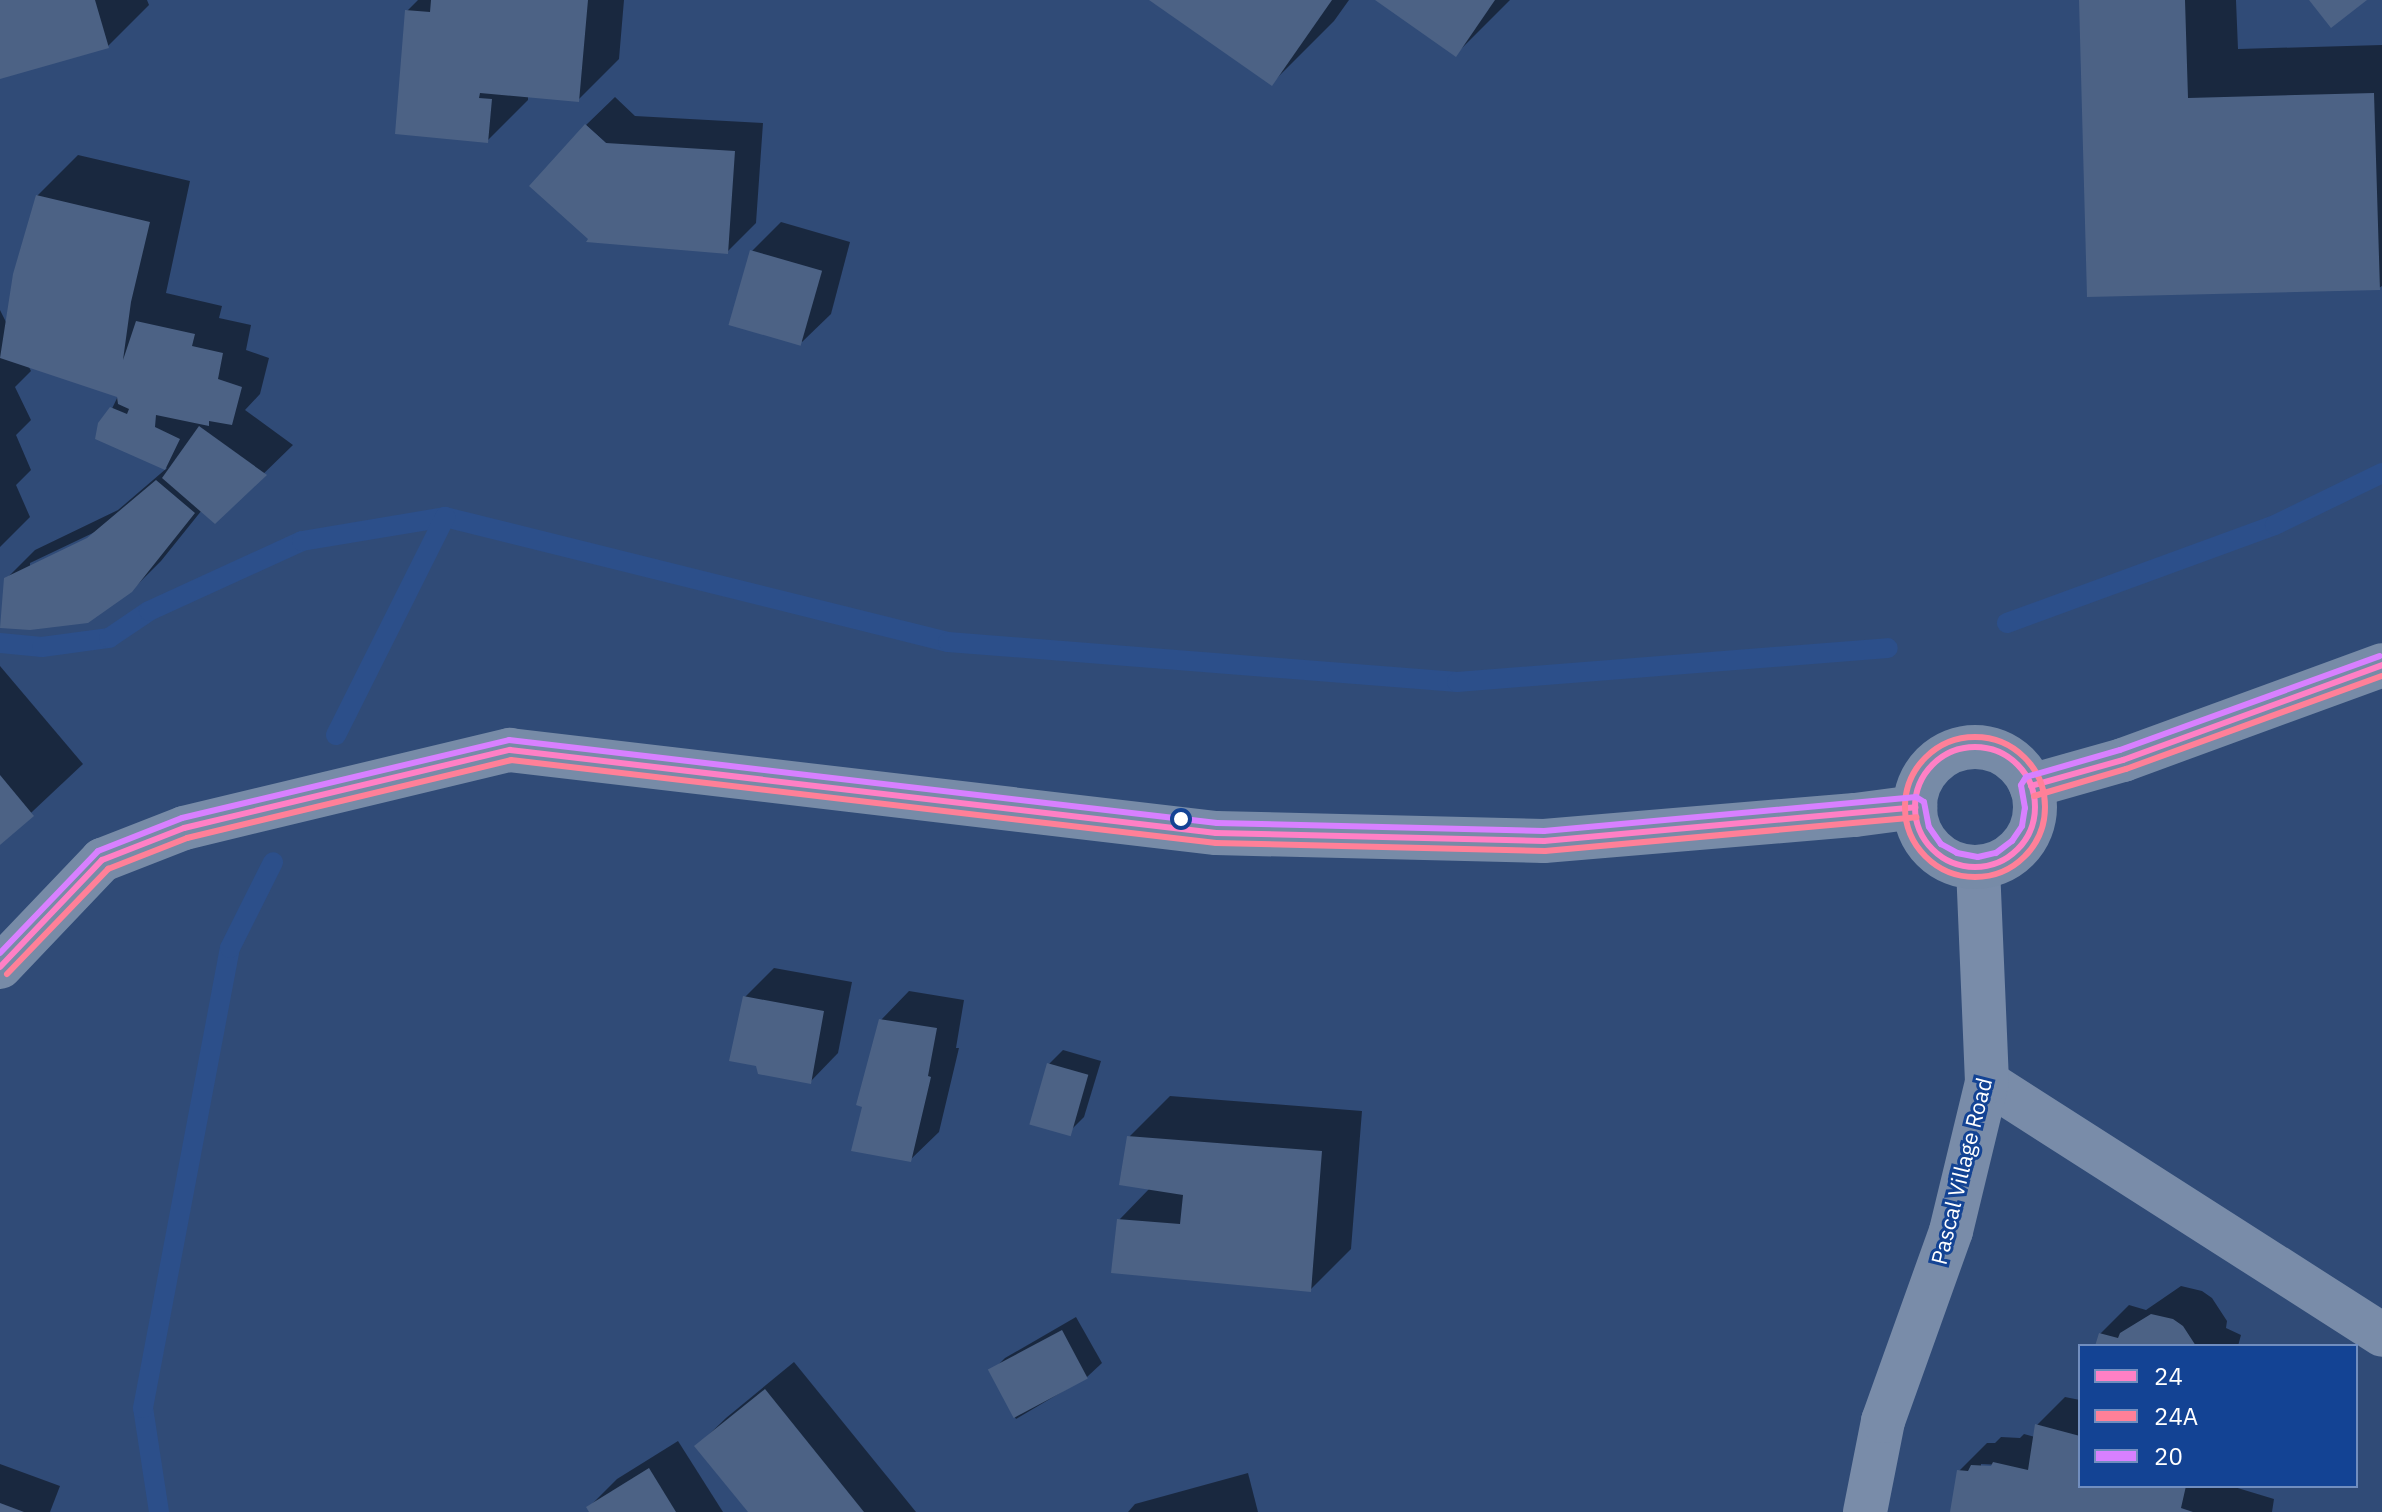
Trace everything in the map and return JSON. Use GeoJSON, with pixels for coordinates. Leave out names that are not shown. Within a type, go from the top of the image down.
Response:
{"type":"FeatureCollection","features":[{"type":"Feature","properties":{"kind":"main road"},"geometry":{"type":"LineString","coordinates":[[2031,786],[2123,760],[2382,665]]}},
{"type":"Feature","properties":{"kind":"main road"},"geometry":{"type":"LineString","coordinates":[[1976,746],[2000,752],[2019,766],[2031,786],[2035,808],[2031,830],[2019,848],[2000,862],[1978,867],[1953,863],[1934,851],[1920,831],[1915,807],[1919,784],[1932,764],[1952,751],[1976,746]]}},
{"type":"Feature","properties":{"kind":"main road"},"geometry":{"type":"LineString","coordinates":[[0,967],[102,860],[184,828],[510,750],[1216,833],[1544,841],[1855,815],[1915,807]]}},
{"type":"Feature","properties":{"kind":"street","name":"Pascal Village Road"},"geometry":{"type":"LineString","coordinates":[[1865,1512],[1883,1421],[1951,1231],[1987,1082],[1978,867]]}},
{"type":"Feature","properties":{"kind":"street"},"geometry":{"type":"LineString","coordinates":[[1987,1082],[2382,1335]]}},
{"type":"Feature","properties":{"kind":"building"},"geometry":{"type":"Polygon","coordinates":[[[0,0],[95,0],[109,48],[0,79],[0,0]]]}},
{"type":"Feature","properties":{"kind":"building"},"geometry":{"type":"Polygon","coordinates":[[[431,0],[588,0],[579,102],[480,93],[479,98],[492,99],[488,143],[395,134],[405,10],[430,12],[431,0]]]}},
{"type":"Feature","properties":{"kind":"building"},"geometry":{"type":"Polygon","coordinates":[[[1149,0],[1332,0],[1272,86],[1149,0]]]}},
{"type":"Feature","properties":{"kind":"building"},"geometry":{"type":"Polygon","coordinates":[[[1375,0],[1495,0],[1456,57],[1375,0]]]}},
{"type":"Feature","properties":{"kind":"building"},"geometry":{"type":"Polygon","coordinates":[[[2079,0],[2185,0],[2188,98],[2374,93],[2380,290],[2087,297],[2079,0]]]}},
{"type":"Feature","properties":{"kind":"building"},"geometry":{"type":"Polygon","coordinates":[[[2309,0],[2367,0],[2331,28],[2309,0]]]}},
{"type":"Feature","properties":{"kind":"building"},"geometry":{"type":"Polygon","coordinates":[[[585,124],[606,143],[735,151],[728,254],[586,242],[588,239],[529,186],[585,124]]]}},
{"type":"Feature","properties":{"kind":"building"},"geometry":{"type":"Polygon","coordinates":[[[36,195],[150,222],[131,302],[123,360],[136,321],[195,334],[192,346],[223,353],[218,379],[242,387],[232,425],[209,421],[209,426],[156,415],[155,427],[180,439],[165,470],[95,439],[98,423],[110,407],[127,414],[129,409],[118,404],[117,397],[0,358],[13,274],[36,195]]]}},
{"type":"Feature","properties":{"kind":"building"},"geometry":{"type":"Polygon","coordinates":[[[750,250],[822,271],[801,346],[729,325],[750,250]]]}},
{"type":"Feature","properties":{"kind":"building"},"geometry":{"type":"Polygon","coordinates":[[[199,426],[267,475],[215,524],[162,478],[199,426]]]}},
{"type":"Feature","properties":{"kind":"building"},"geometry":{"type":"Polygon","coordinates":[[[156,480],[195,513],[132,592],[88,623],[30,630],[0,628],[4,578],[87,538],[156,480]]]}},
{"type":"Feature","properties":{"kind":"building"},"geometry":{"type":"Polygon","coordinates":[[[0,775],[34,816],[0,845],[0,775]]]}},
{"type":"Feature","properties":{"kind":"building"},"geometry":{"type":"Polygon","coordinates":[[[743,996],[824,1011],[811,1084],[758,1074],[756,1066],[729,1061],[743,996]]]}},
{"type":"Feature","properties":{"kind":"building"},"geometry":{"type":"Polygon","coordinates":[[[879,1019],[937,1028],[928,1076],[931,1077],[911,1162],[851,1151],[862,1107],[856,1105],[879,1019]]]}},
{"type":"Feature","properties":{"kind":"building"},"geometry":{"type":"Polygon","coordinates":[[[1047,1063],[1088,1075],[1071,1136],[1029,1125],[1047,1063]]]}},
{"type":"Feature","properties":{"kind":"building"},"geometry":{"type":"Polygon","coordinates":[[[1127,1136],[1322,1151],[1311,1292],[1111,1273],[1117,1219],[1180,1224],[1183,1195],[1119,1185],[1127,1136]]]}},
{"type":"Feature","properties":{"kind":"building"},"geometry":{"type":"Polygon","coordinates":[[[2151,1314],[2173,1319],[2183,1326],[2195,1344],[2096,1344],[2099,1333],[2118,1338],[2120,1333],[2151,1314]]]}},
{"type":"Feature","properties":{"kind":"building"},"geometry":{"type":"Polygon","coordinates":[[[1062,1330],[1088,1379],[1014,1418],[988,1369],[1062,1330]]]}},
{"type":"Feature","properties":{"kind":"building"},"geometry":{"type":"Polygon","coordinates":[[[765,1389],[864,1512],[748,1512],[694,1446],[765,1389]]]}},
{"type":"Feature","properties":{"kind":"building"},"geometry":{"type":"Polygon","coordinates":[[[2035,1424],[2078,1435],[2078,1488],[2186,1488],[2181,1508],[2193,1512],[1950,1512],[1957,1470],[1968,1471],[1971,1465],[1991,1466],[1993,1462],[2028,1470],[2035,1424]]]}},
{"type":"Feature","properties":{"kind":"building"},"geometry":{"type":"Polygon","coordinates":[[[649,1468],[676,1512],[589,1512],[586,1507],[649,1468]]]}},
{"type":"Feature","properties":{"kind":"building"},"geometry":{"type":"Polygon","coordinates":[[[0,1503],[24,1512],[0,1512],[0,1503]]]}},
{"type":"Feature","properties":{"kind":"waterway"},"geometry":{"type":"LineString","coordinates":[[2007,623],[2275,525],[2382,473]]}},
{"type":"Feature","properties":{"kind":"waterway"},"geometry":{"type":"LineString","coordinates":[[0,643],[42,647],[109,638],[149,611],[302,541],[445,517],[948,642],[1457,682],[1888,648]]}},
{"type":"Feature","properties":{"kind":"waterway"},"geometry":{"type":"LineString","coordinates":[[336,735],[445,517]]}},
{"type":"Feature","properties":{"kind":"waterway"},"geometry":{"type":"LineString","coordinates":[[159,1512],[143,1408],[230,948],[273,862]]}},
{"type":"Feature","properties":{"kind":"transit line","name":"20"},"geometry":{"type":"LineString","coordinates":[[0,953],[98,851],[182,818],[509,740],[1217,823],[1544,831],[1916,797],[1924,802],[1929,827],[1941,844],[1957,853],[1978,857],[1996,853],[2012,841],[2022,826],[2025,808],[2021,785],[2026,777],[2120,750],[2379,656]]}},
{"type":"Feature","properties":{"kind":"transit line","name":"24"},"geometry":{"type":"LineString","coordinates":[[2031,786],[2123,760],[2382,665]]}},
{"type":"Feature","properties":{"kind":"transit line","name":"24A"},"geometry":{"type":"LineString","coordinates":[[2034,796],[2126,769],[2382,676]]}},
{"type":"Feature","properties":{"kind":"transit line","name":"24A"},"geometry":{"type":"LineString","coordinates":[[1975,737],[2002,743],[2024,758],[2039,780],[2045,807],[2039,834],[2024,856],[2002,871],[1975,877],[1948,871],[1926,856],[1911,834],[1905,807],[1911,780],[1926,758],[1948,743],[1975,737]]}},
{"type":"Feature","properties":{"kind":"transit line","name":"24"},"geometry":{"type":"LineString","coordinates":[[1975,747],[1998,752],[2017,765],[2030,784],[2035,807],[2030,830],[2017,849],[1998,862],[1975,867],[1952,862],[1933,849],[1920,830],[1915,807],[1920,784],[1933,765],[1952,752],[1975,747]]}},
{"type":"Feature","properties":{"kind":"transit line","name":"24"},"geometry":{"type":"LineString","coordinates":[[0,967],[102,860],[184,828],[510,750],[1216,833],[1544,841],[1915,807]]}},
{"type":"Feature","properties":{"kind":"transit line","name":"24A"},"geometry":{"type":"LineString","coordinates":[[7,974],[108,869],[187,838],[511,760],[1216,843],[1545,851],[1916,817]]}}]}
